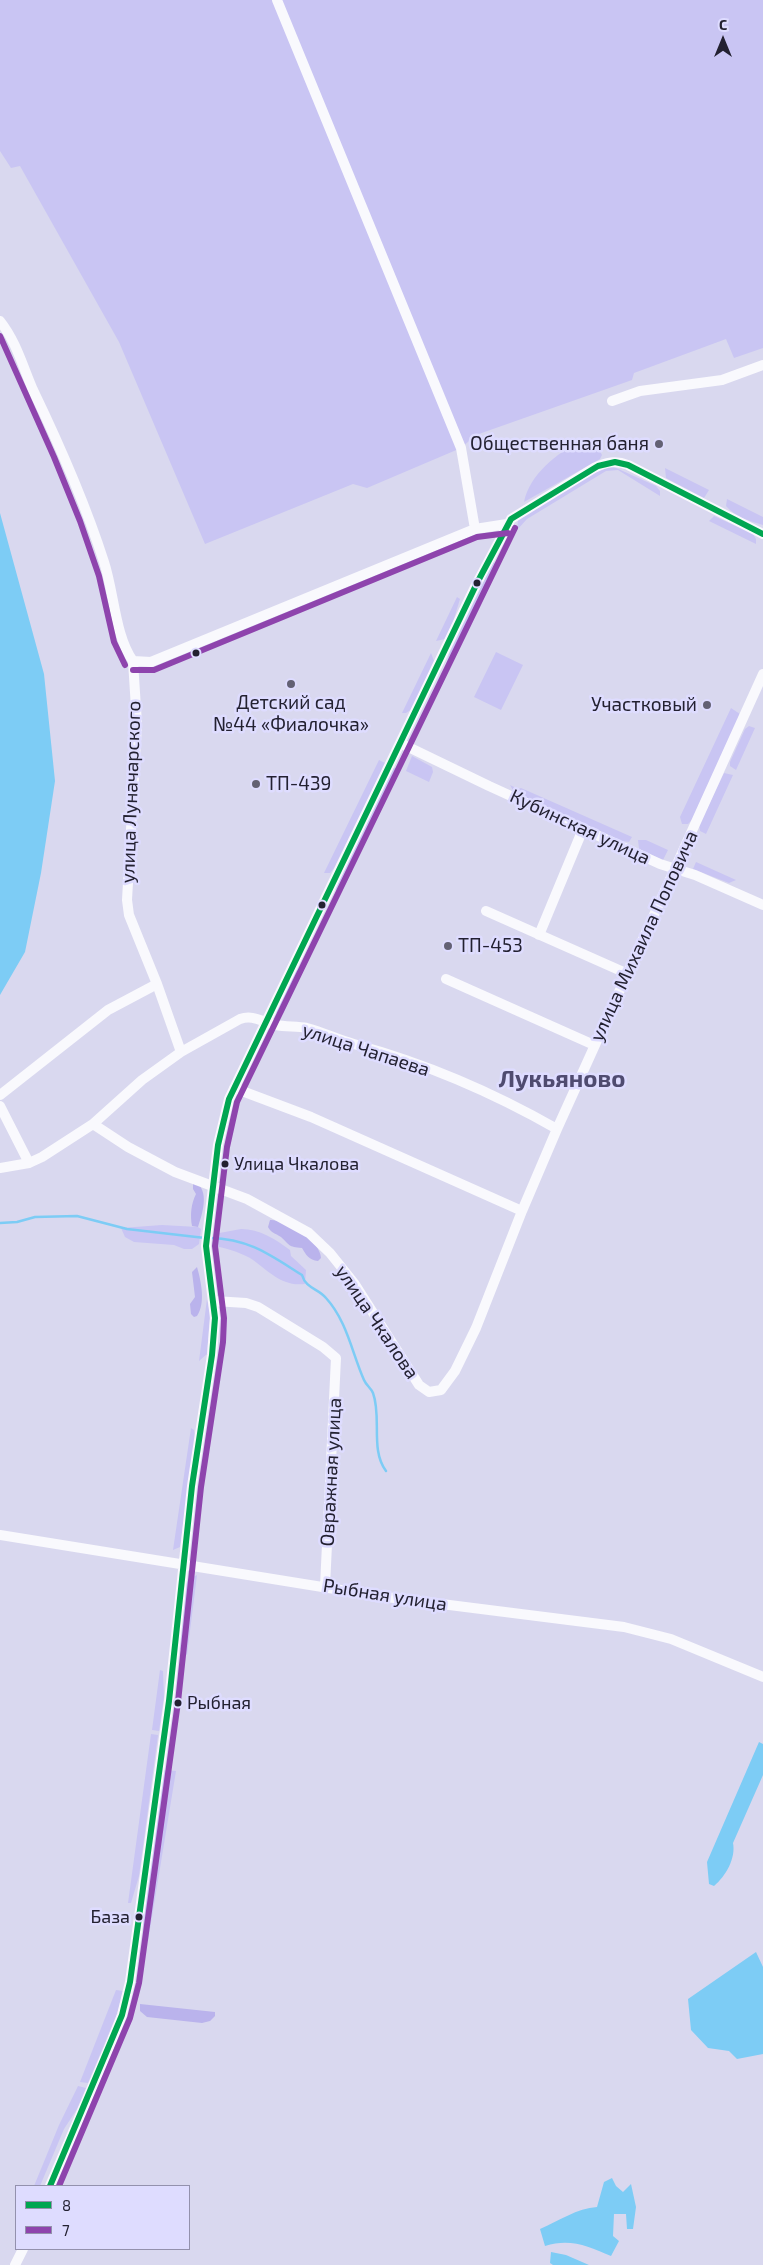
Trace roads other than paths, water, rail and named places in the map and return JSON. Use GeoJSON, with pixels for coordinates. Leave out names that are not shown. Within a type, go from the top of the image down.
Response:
{"type":"FeatureCollection","features":[{"type":"Feature","properties":{"kind":"street"},"geometry":{"type":"LineString","coordinates":[[277,0],[461,448],[475,529]]}},
{"type":"Feature","properties":{"kind":"street","name":"улица Луначарского"},"geometry":{"type":"LineString","coordinates":[[0,321],[11,339],[57,438],[105,563],[123,638],[128,654],[133,661],[138,724],[127,900],[129,915],[157,984],[181,1052]]}},
{"type":"Feature","properties":{"kind":"street"},"geometry":{"type":"LineString","coordinates":[[612,400],[640,391],[722,380],[763,365]]}},
{"type":"Feature","properties":{"kind":"street"},"geometry":{"type":"LineString","coordinates":[[50,2185],[108,2050],[126,2000],[169,1702],[192,1486],[215,1330],[214,1301],[207,1268],[206,1246],[221,1128],[234,1088],[507,524],[517,514],[594,468],[607,463],[618,462],[628,465],[763,534]]}},
{"type":"Feature","properties":{"kind":"street"},"geometry":{"type":"LineString","coordinates":[[133,661],[151,662],[475,529],[507,524]]}},
{"type":"Feature","properties":{"kind":"street","name":"улица Михаила Поповича"},"geometry":{"type":"LineString","coordinates":[[441,1390],[455,1371],[476,1328],[522,1211],[557,1129],[763,674]]}},
{"type":"Feature","properties":{"kind":"street","name":"Кубинская улица"},"geometry":{"type":"LineString","coordinates":[[400,742],[660,864],[695,874],[763,905]]}},
{"type":"Feature","properties":{"kind":"street"},"geometry":{"type":"LineString","coordinates":[[540,935],[583,829]]}},
{"type":"Feature","properties":{"kind":"street"},"geometry":{"type":"LineString","coordinates":[[486,911],[628,974]]}},
{"type":"Feature","properties":{"kind":"street"},"geometry":{"type":"LineString","coordinates":[[446,979],[594,1045]]}},
{"type":"Feature","properties":{"kind":"street"},"geometry":{"type":"LineString","coordinates":[[0,1095],[108,1010],[157,984]]}},
{"type":"Feature","properties":{"kind":"street","name":"улица Чапаева"},"geometry":{"type":"LineString","coordinates":[[0,1168],[29,1163],[42,1158],[93,1124],[142,1080],[181,1052],[240,1019],[250,1016],[274,1025],[306,1028],[353,1044],[374,1048],[482,1091],[527,1112],[557,1129]]}},
{"type":"Feature","properties":{"kind":"street"},"geometry":{"type":"LineString","coordinates":[[234,1088],[311,1117],[522,1211]]}},
{"type":"Feature","properties":{"kind":"street"},"geometry":{"type":"LineString","coordinates":[[0,1106],[29,1163]]}},
{"type":"Feature","properties":{"kind":"street","name":"улица Чкалова"},"geometry":{"type":"LineString","coordinates":[[93,1124],[128,1147],[175,1172],[247,1199],[309,1233],[330,1253],[354,1283],[418,1386],[429,1392],[441,1390]]}},
{"type":"Feature","properties":{"kind":"street","name":"Овражная улица"},"geometry":{"type":"LineString","coordinates":[[214,1301],[246,1303],[258,1307],[323,1347],[336,1358],[326,1586]]}},
{"type":"Feature","properties":{"kind":"street","name":"Рыбная улица"},"geometry":{"type":"LineString","coordinates":[[0,1535],[424,1602],[624,1626],[671,1639],[763,1677]]}},
{"type":"Feature","properties":{"kind":"street"},"geometry":{"type":"LineString","coordinates":[[15,2265],[22,2250]]}},
{"type":"Feature","properties":{"kind":"water"},"geometry":{"type":"Polygon","coordinates":[[[0,513],[44,674],[55,781],[41,873],[25,952],[0,995],[0,513]]]}},
{"type":"Feature","properties":{"kind":"water"},"geometry":{"type":"Polygon","coordinates":[[[759,1742],[763,1744],[763,1775],[733,1843],[733,1855],[729,1866],[714,1886],[709,1884],[707,1862],[759,1742]]]}},
{"type":"Feature","properties":{"kind":"water"},"geometry":{"type":"Polygon","coordinates":[[[756,1952],[763,1967],[763,2054],[737,2059],[729,2051],[708,2048],[691,2030],[688,1999],[756,1952]]]}},
{"type":"Feature","properties":{"kind":"water"},"geometry":{"type":"Polygon","coordinates":[[[612,2178],[616,2186],[623,2192],[631,2184],[636,2207],[633,2229],[627,2229],[626,2214],[614,2214],[613,2236],[619,2241],[611,2256],[579,2244],[563,2243],[545,2246],[540,2229],[575,2212],[597,2207],[604,2182],[612,2178]]]}},
{"type":"Feature","properties":{"kind":"water"},"geometry":{"type":"Polygon","coordinates":[[[551,2252],[566,2255],[589,2265],[553,2265],[550,2263],[551,2252]]]}},
{"type":"Feature","properties":{"kind":"waterway"},"geometry":{"type":"LineString","coordinates":[[0,1223],[17,1222],[35,1217],[77,1216],[127,1229],[205,1238]]}},
{"type":"Feature","properties":{"kind":"waterway"},"geometry":{"type":"LineString","coordinates":[[210,1238],[237,1241],[259,1249],[302,1275],[306,1283],[323,1295],[333,1307],[344,1327],[364,1380],[373,1393],[377,1412],[378,1453],[386,1471]]}},
{"type":"Feature","properties":{"kind":"place","name":"Общественная баня"},"geometry":{"type":"Point","coordinates":[659,444]}},
{"type":"Feature","properties":{"kind":"place","name":"Детский сад №44 «Фиалочка»"},"geometry":{"type":"Point","coordinates":[291,684]}},
{"type":"Feature","properties":{"kind":"place","name":"Участковый"},"geometry":{"type":"Point","coordinates":[707,705]}},
{"type":"Feature","properties":{"kind":"place","name":"ТП-439"},"geometry":{"type":"Point","coordinates":[256,784]}},
{"type":"Feature","properties":{"kind":"place","name":"ТП-453"},"geometry":{"type":"Point","coordinates":[448,946]}},
{"type":"Feature","properties":{"kind":"place","name":"Улица Чкалова"},"geometry":{"type":"Point","coordinates":[225,1164]}},
{"type":"Feature","properties":{"kind":"place","name":"Рыбная"},"geometry":{"type":"Point","coordinates":[178,1703]}},
{"type":"Feature","properties":{"kind":"place","name":"База"},"geometry":{"type":"Point","coordinates":[139,1917]}},
{"type":"Feature","properties":{"kind":"district","name":"Лукьяново"},"geometry":{"type":"Point","coordinates":[562,1079]}}]}
